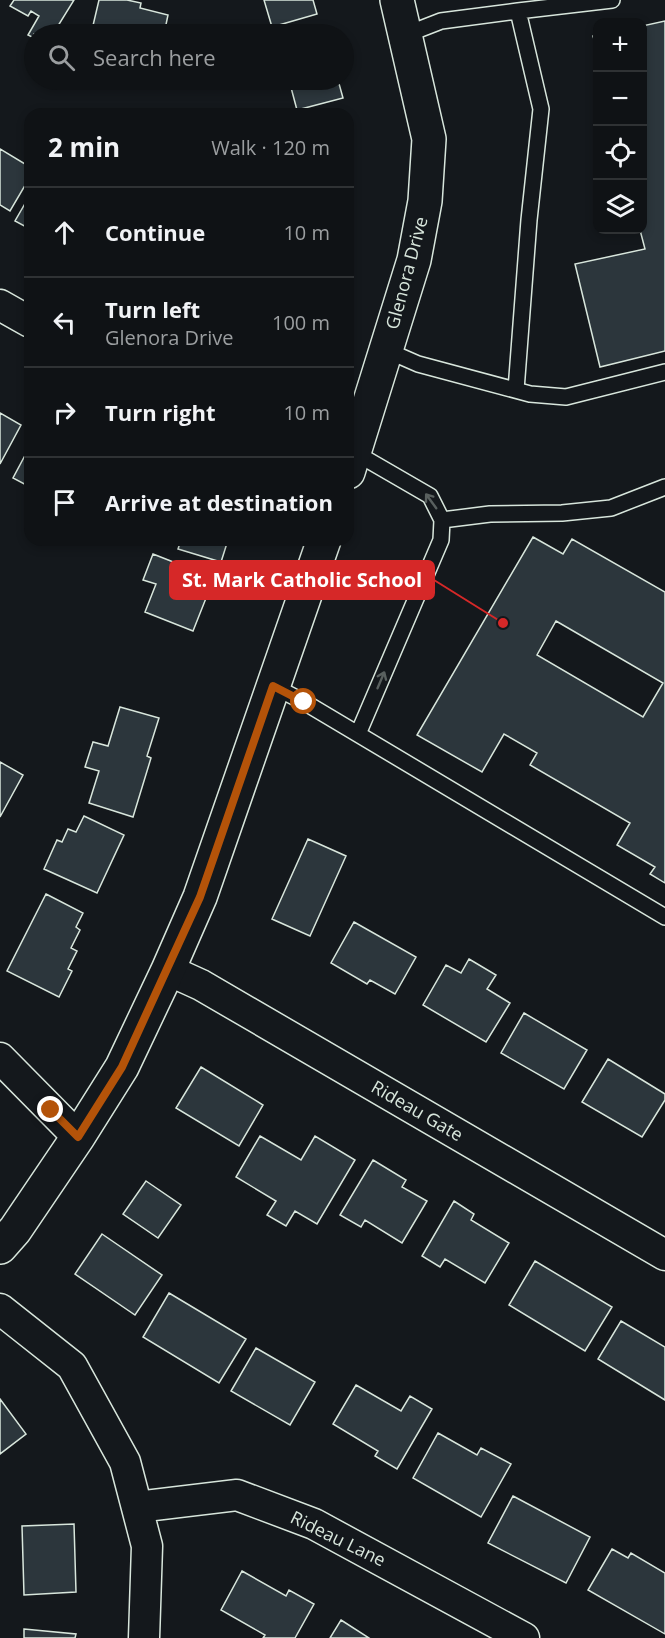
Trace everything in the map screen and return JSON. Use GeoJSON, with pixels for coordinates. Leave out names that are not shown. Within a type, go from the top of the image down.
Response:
{"type":"FeatureCollection","features":[{"type":"Feature","properties":{"kind":"street","name":"Glenora Drive"},"geometry":{"type":"LineString","coordinates":[[354,452],[414,260],[425,201],[429,139],[397,0]]}},
{"type":"Feature","properties":{"kind":"street"},"geometry":{"type":"LineString","coordinates":[[0,305],[24,319]]}},
{"type":"Feature","properties":{"kind":"street"},"geometry":{"type":"LineString","coordinates":[[0,1247],[15,1230],[122,1067],[168,970],[200,897],[322,546]]}},
{"type":"Feature","properties":{"kind":"street","name":"Rideau Gate"},"geometry":{"type":"LineString","coordinates":[[168,970],[201,986],[665,1255]]}},
{"type":"Feature","properties":{"kind":"street"},"geometry":{"type":"LineString","coordinates":[[0,1058],[78,1137]]}},
{"type":"Feature","properties":{"kind":"street"},"geometry":{"type":"LineString","coordinates":[[0,1309],[72,1366],[125,1462],[147,1545],[144,1638]]}},
{"type":"Feature","properties":{"kind":"street","name":"Rideau Lane"},"geometry":{"type":"LineString","coordinates":[[137,1507],[237,1495],[314,1524],[524,1638]]}},
{"type":"Feature","properties":{"kind":"lane"},"geometry":{"type":"LineString","coordinates":[[405,35],[441,21],[612,0]]}},
{"type":"Feature","properties":{"kind":"lane"},"geometry":{"type":"LineString","coordinates":[[516,390],[541,109],[518,11]]}},
{"type":"Feature","properties":{"kind":"lane"},"geometry":{"type":"LineString","coordinates":[[386,350],[418,364],[530,394],[566,397],[665,372]]}},
{"type":"Feature","properties":{"kind":"lane"},"geometry":{"type":"LineString","coordinates":[[354,463],[430,496],[442,520],[441,540],[358,734]]}},
{"type":"Feature","properties":{"kind":"lane"},"geometry":{"type":"LineString","coordinates":[[442,520],[490,514],[562,513],[611,508],[665,487]]}},
{"type":"Feature","properties":{"kind":"lane"},"geometry":{"type":"LineString","coordinates":[[273,686],[358,734],[665,917]]}},
{"type":"Feature","properties":{"kind":"building"},"geometry":{"type":"Polygon","coordinates":[[[14,0],[74,0],[59,24],[34,24],[39,16],[31,11],[28,16],[10,6],[14,0]]]}},
{"type":"Feature","properties":{"kind":"building"},"geometry":{"type":"Polygon","coordinates":[[[99,0],[127,0],[141,3],[140,8],[168,15],[166,24],[93,24],[99,0]]]}},
{"type":"Feature","properties":{"kind":"building"},"geometry":{"type":"Polygon","coordinates":[[[264,0],[313,0],[317,14],[282,24],[271,24],[264,0]]]}},
{"type":"Feature","properties":{"kind":"building"},"geometry":{"type":"Polygon","coordinates":[[[665,21],[665,351],[600,367],[575,264],[645,249],[641,234],[647,234],[647,25],[665,21]]]}},
{"type":"Feature","properties":{"kind":"building"},"geometry":{"type":"Polygon","coordinates":[[[292,90],[341,90],[343,98],[296,108],[292,90]]]}},
{"type":"Feature","properties":{"kind":"building"},"geometry":{"type":"Polygon","coordinates":[[[0,149],[24,163],[24,187],[10,211],[0,205],[0,149]]]}},
{"type":"Feature","properties":{"kind":"building"},"geometry":{"type":"Polygon","coordinates":[[[24,205],[24,226],[15,221],[24,205]]]}},
{"type":"Feature","properties":{"kind":"building"},"geometry":{"type":"Polygon","coordinates":[[[0,413],[21,425],[0,464],[0,413]]]}},
{"type":"Feature","properties":{"kind":"building"},"geometry":{"type":"Polygon","coordinates":[[[24,457],[24,484],[13,478],[24,457]]]}},
{"type":"Feature","properties":{"kind":"building"},"geometry":{"type":"Polygon","coordinates":[[[533,537],[563,554],[572,539],[665,592],[665,883],[650,874],[655,867],[617,845],[630,823],[530,765],[537,753],[504,734],[482,772],[417,735],[533,537]],[[556,621],[537,655],[643,717],[663,683],[556,621]]]}},
{"type":"Feature","properties":{"kind":"building"},"geometry":{"type":"Polygon","coordinates":[[[179,546],[226,546],[221,562],[178,549],[179,546]]]}},
{"type":"Feature","properties":{"kind":"building"},"geometry":{"type":"Polygon","coordinates":[[[153,554],[214,578],[193,631],[145,612],[156,584],[143,580],[153,554]]]}},
{"type":"Feature","properties":{"kind":"building"},"geometry":{"type":"Polygon","coordinates":[[[120,707],[159,718],[147,756],[151,758],[133,817],[89,803],[99,771],[85,767],[93,742],[108,746],[120,707]]]}},
{"type":"Feature","properties":{"kind":"building"},"geometry":{"type":"Polygon","coordinates":[[[0,762],[23,775],[0,817],[0,762]]]}},
{"type":"Feature","properties":{"kind":"building"},"geometry":{"type":"Polygon","coordinates":[[[84,816],[124,835],[97,893],[44,869],[57,840],[62,842],[68,829],[76,832],[84,816]]]}},
{"type":"Feature","properties":{"kind":"building"},"geometry":{"type":"Polygon","coordinates":[[[308,839],[346,856],[310,936],[272,919],[308,839]]]}},
{"type":"Feature","properties":{"kind":"building"},"geometry":{"type":"Polygon","coordinates":[[[46,894],[83,913],[76,927],[80,930],[71,948],[77,951],[68,969],[72,971],[59,997],[7,971],[46,894]]]}},
{"type":"Feature","properties":{"kind":"building"},"geometry":{"type":"Polygon","coordinates":[[[354,922],[416,957],[395,994],[370,980],[367,984],[331,963],[354,922]]]}},
{"type":"Feature","properties":{"kind":"building"},"geometry":{"type":"Polygon","coordinates":[[[469,959],[496,975],[487,989],[510,1003],[486,1042],[423,1005],[446,965],[461,973],[469,959]]]}},
{"type":"Feature","properties":{"kind":"building"},"geometry":{"type":"Polygon","coordinates":[[[524,1013],[587,1050],[564,1089],[501,1053],[524,1013]]]}},
{"type":"Feature","properties":{"kind":"building"},"geometry":{"type":"Polygon","coordinates":[[[608,1059],[665,1094],[665,1100],[642,1137],[582,1102],[608,1059]]]}},
{"type":"Feature","properties":{"kind":"building"},"geometry":{"type":"Polygon","coordinates":[[[201,1067],[263,1105],[239,1146],[176,1108],[201,1067]]]}},
{"type":"Feature","properties":{"kind":"building"},"geometry":{"type":"Polygon","coordinates":[[[260,1136],[301,1160],[315,1136],[355,1160],[317,1224],[295,1211],[286,1226],[267,1215],[276,1201],[236,1177],[260,1136]]]}},
{"type":"Feature","properties":{"kind":"building"},"geometry":{"type":"Polygon","coordinates":[[[373,1160],[406,1180],[402,1187],[427,1201],[402,1243],[365,1220],[361,1227],[340,1215],[373,1160]]]}},
{"type":"Feature","properties":{"kind":"building"},"geometry":{"type":"Polygon","coordinates":[[[146,1181],[181,1205],[158,1238],[123,1214],[146,1181]]]}},
{"type":"Feature","properties":{"kind":"building"},"geometry":{"type":"Polygon","coordinates":[[[454,1201],[474,1214],[471,1220],[509,1243],[485,1283],[445,1259],[440,1267],[422,1256],[454,1201]]]}},
{"type":"Feature","properties":{"kind":"building"},"geometry":{"type":"Polygon","coordinates":[[[102,1234],[162,1275],[135,1315],[75,1274],[102,1234]]]}},
{"type":"Feature","properties":{"kind":"building"},"geometry":{"type":"Polygon","coordinates":[[[535,1261],[612,1307],[585,1351],[509,1305],[535,1261]]]}},
{"type":"Feature","properties":{"kind":"building"},"geometry":{"type":"Polygon","coordinates":[[[169,1293],[246,1339],[219,1383],[143,1337],[169,1293]]]}},
{"type":"Feature","properties":{"kind":"building"},"geometry":{"type":"Polygon","coordinates":[[[621,1321],[665,1347],[665,1400],[598,1359],[621,1321]]]}},
{"type":"Feature","properties":{"kind":"building"},"geometry":{"type":"Polygon","coordinates":[[[256,1348],[315,1382],[290,1425],[231,1391],[256,1348]]]}},
{"type":"Feature","properties":{"kind":"building"},"geometry":{"type":"Polygon","coordinates":[[[356,1385],[401,1411],[410,1396],[432,1409],[397,1469],[375,1456],[378,1451],[333,1424],[356,1385]]]}},
{"type":"Feature","properties":{"kind":"building"},"geometry":{"type":"Polygon","coordinates":[[[0,1399],[26,1434],[0,1454],[0,1399]]]}},
{"type":"Feature","properties":{"kind":"building"},"geometry":{"type":"Polygon","coordinates":[[[438,1433],[477,1455],[481,1448],[511,1464],[481,1517],[413,1478],[438,1433]]]}},
{"type":"Feature","properties":{"kind":"building"},"geometry":{"type":"Polygon","coordinates":[[[513,1496],[590,1537],[566,1583],[488,1543],[513,1496]]]}},
{"type":"Feature","properties":{"kind":"building"},"geometry":{"type":"Polygon","coordinates":[[[74,1524],[76,1592],[24,1595],[22,1526],[74,1524]]]}},
{"type":"Feature","properties":{"kind":"building"},"geometry":{"type":"Polygon","coordinates":[[[612,1549],[628,1558],[631,1553],[665,1573],[665,1634],[588,1590],[612,1549]]]}},
{"type":"Feature","properties":{"kind":"building"},"geometry":{"type":"Polygon","coordinates":[[[242,1571],[286,1596],[289,1590],[314,1604],[295,1638],[263,1638],[265,1635],[221,1610],[242,1571]]]}},
{"type":"Feature","properties":{"kind":"building"},"geometry":{"type":"Polygon","coordinates":[[[341,1620],[369,1638],[330,1638],[341,1620]]]}},
{"type":"Feature","properties":{"kind":"building"},"geometry":{"type":"Polygon","coordinates":[[[24,1629],[76,1634],[75,1638],[24,1638],[24,1629]]]}},
{"type":"Feature","properties":{"kind":"place","name":"St. Mark Catholic School"},"geometry":{"type":"Point","coordinates":[503,623]}},
{"type":"Feature","properties":{"kind":"route"},"geometry":{"type":"LineString","coordinates":[[51,1110],[78,1137],[122,1067],[200,897],[273,686],[304,702]]}}]}
